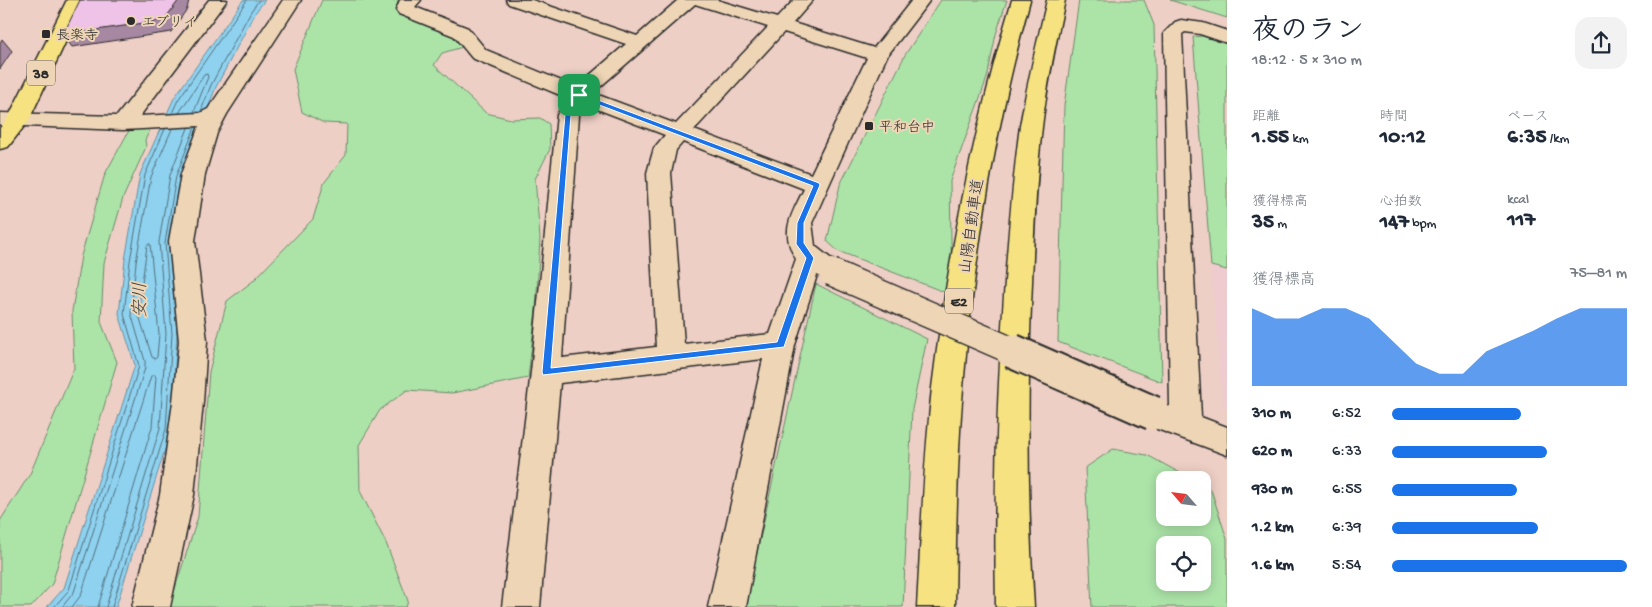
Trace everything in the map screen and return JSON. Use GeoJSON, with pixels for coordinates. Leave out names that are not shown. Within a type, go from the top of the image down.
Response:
{"type":"FeatureCollection","features":[{"type":"Feature","properties":{"kind":"main road","name":"38"},"geometry":{"type":"LineString","coordinates":[[0,142],[9,119],[76,0]]}},
{"type":"Feature","properties":{"kind":"main road","name":"山陽自動車道"},"geometry":{"type":"LineString","coordinates":[[936,607],[939,530],[952,347],[978,171],[1002,61],[1021,0]]}},
{"type":"Feature","properties":{"kind":"main road"},"geometry":{"type":"LineString","coordinates":[[1015,607],[1012,554],[1013,380],[1022,225],[1032,126],[1043,57],[1056,0]]}},
{"type":"Feature","properties":{"kind":"street"},"geometry":{"type":"LineString","coordinates":[[127,123],[191,32],[218,0]]}},
{"type":"Feature","properties":{"kind":"street"},"geometry":{"type":"LineString","coordinates":[[151,607],[177,495],[188,402],[193,341],[182,241],[193,174],[210,117],[292,0]]}},
{"type":"Feature","properties":{"kind":"street"},"geometry":{"type":"LineString","coordinates":[[412,0],[407,3],[405,10],[462,32],[479,54],[579,95],[817,185]]}},
{"type":"Feature","properties":{"kind":"street"},"geometry":{"type":"LineString","coordinates":[[515,0],[640,43]]}},
{"type":"Feature","properties":{"kind":"street"},"geometry":{"type":"LineString","coordinates":[[521,607],[546,372],[568,115],[579,95],[689,0]]}},
{"type":"Feature","properties":{"kind":"street"},"geometry":{"type":"LineString","coordinates":[[699,0],[878,55]]}},
{"type":"Feature","properties":{"kind":"street"},"geometry":{"type":"LineString","coordinates":[[671,358],[658,173],[665,148],[804,0]]}},
{"type":"Feature","properties":{"kind":"street"},"geometry":{"type":"LineString","coordinates":[[921,0],[878,55],[800,223],[800,244],[820,265],[1153,413],[1227,441]]}},
{"type":"Feature","properties":{"kind":"street"},"geometry":{"type":"LineString","coordinates":[[1186,426],[1173,33],[1181,26],[1203,29],[1227,37]]}},
{"type":"Feature","properties":{"kind":"street"},"geometry":{"type":"LineString","coordinates":[[9,119],[127,123],[210,117]]}},
{"type":"Feature","properties":{"kind":"street"},"geometry":{"type":"LineString","coordinates":[[727,607],[781,345],[820,265]]}},
{"type":"Feature","properties":{"kind":"street"},"geometry":{"type":"LineString","coordinates":[[546,372],[781,345]]}},
{"type":"Feature","properties":{"kind":"shaded area"},"geometry":{"type":"Polygon","coordinates":[[[1211,266],[1227,270],[1227,409],[1223,408],[1211,266]]]}},
{"type":"Feature","properties":{"kind":"green space"},"geometry":{"type":"Polygon","coordinates":[[[322,0],[403,0],[398,14],[445,30],[466,46],[442,53],[434,65],[486,113],[511,119],[540,118],[549,124],[550,149],[535,179],[540,238],[536,309],[528,378],[452,393],[407,390],[380,410],[359,445],[360,491],[386,543],[408,601],[406,607],[169,607],[198,517],[209,372],[227,301],[253,281],[313,219],[324,183],[346,155],[347,124],[324,123],[302,112],[293,69],[322,0]]]}},
{"type":"Feature","properties":{"kind":"green space"},"geometry":{"type":"Polygon","coordinates":[[[941,0],[1007,0],[996,34],[987,78],[950,181],[952,295],[838,251],[827,241],[840,185],[905,55],[941,0]]]}},
{"type":"Feature","properties":{"kind":"green space"},"geometry":{"type":"Polygon","coordinates":[[[1079,0],[1144,0],[1154,25],[1162,382],[1058,342],[1064,106],[1079,0]]]}},
{"type":"Feature","properties":{"kind":"green space"},"geometry":{"type":"Polygon","coordinates":[[[1170,0],[1227,0],[1227,18],[1170,0]]]}},
{"type":"Feature","properties":{"kind":"green space"},"geometry":{"type":"Polygon","coordinates":[[[1202,36],[1227,44],[1227,270],[1211,266],[1193,37],[1202,36]]]}},
{"type":"Feature","properties":{"kind":"green space"},"geometry":{"type":"Polygon","coordinates":[[[152,126],[145,140],[146,147],[123,198],[104,263],[101,322],[117,362],[52,584],[31,607],[0,607],[0,521],[30,474],[74,368],[72,311],[81,256],[105,174],[131,127],[152,126]]]}},
{"type":"Feature","properties":{"kind":"green space"},"geometry":{"type":"Polygon","coordinates":[[[816,284],[927,339],[912,409],[903,607],[745,607],[816,284]]]}},
{"type":"Feature","properties":{"kind":"green space"},"geometry":{"type":"Polygon","coordinates":[[[1113,449],[1147,455],[1176,471],[1156,471],[1156,526],[1211,526],[1211,490],[1227,539],[1227,607],[1092,607],[1085,468],[1113,449]]]}},
{"type":"Feature","properties":{"kind":"water","name":"安川"},"geometry":{"type":"Polygon","coordinates":[[[243,0],[265,0],[255,13],[216,87],[181,177],[170,243],[177,334],[171,430],[116,607],[47,607],[64,588],[135,365],[119,314],[125,260],[140,174],[174,98],[243,0]]]}},
{"type":"Feature","properties":{"kind":"building"},"geometry":{"type":"Polygon","coordinates":[[[80,0],[179,0],[164,20],[63,35],[80,0]]]}},
{"type":"Feature","properties":{"kind":"place","name":"エブリイ"},"geometry":{"type":"Point","coordinates":[131,21]}},
{"type":"Feature","properties":{"kind":"place","name":"長楽寺"},"geometry":{"type":"Point","coordinates":[46,34]}},
{"type":"Feature","properties":{"kind":"place","name":"平和台中"},"geometry":{"type":"Point","coordinates":[869,126]}},
{"type":"Feature","properties":{"kind":"route"},"geometry":{"type":"LineString","coordinates":[[579,95],[817,185],[800,223],[800,244],[810,258],[781,345],[546,372],[568,115],[579,95]]}}]}
